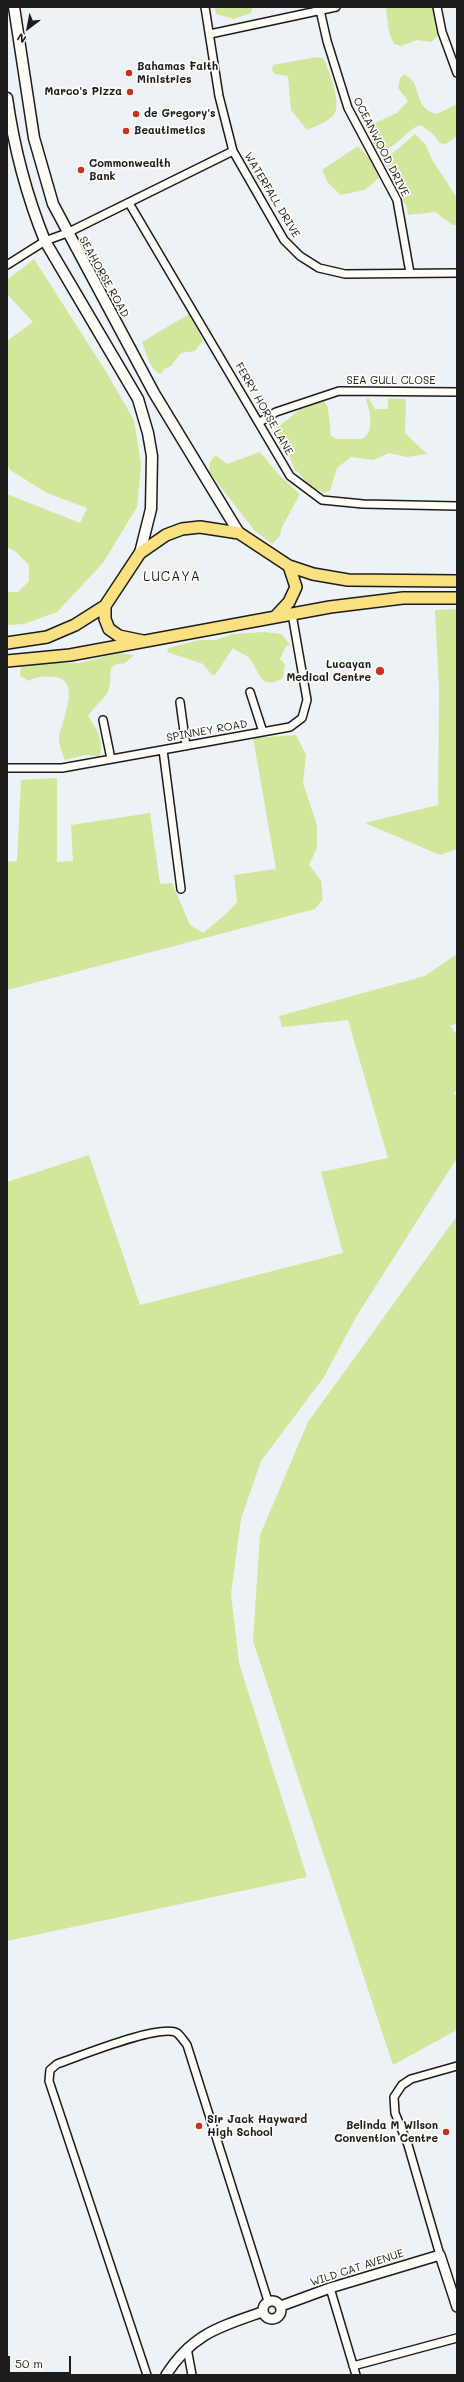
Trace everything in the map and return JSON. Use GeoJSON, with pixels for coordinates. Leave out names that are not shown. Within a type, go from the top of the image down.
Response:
{"type":"FeatureCollection","features":[{"type":"Feature","properties":{"kind":"main road","name":"SEAHORSE ROAD"},"geometry":{"type":"LineString","coordinates":[[14,7],[34,138],[53,204],[67,233],[154,393],[239,533]]}},
{"type":"Feature","properties":{"kind":"main road"},"geometry":{"type":"LineString","coordinates":[[7,98],[14,146],[34,213],[46,241],[138,399],[148,434],[152,456],[151,509],[140,553],[105,606],[75,625],[47,637],[7,643]]}},
{"type":"Feature","properties":{"kind":"main road"},"geometry":{"type":"LineString","coordinates":[[140,553],[166,535],[182,529],[200,527],[239,533],[289,566],[313,574],[348,580],[457,581]]}},
{"type":"Feature","properties":{"kind":"main road"},"geometry":{"type":"LineString","coordinates":[[275,617],[289,602],[296,587],[289,566]]}},
{"type":"Feature","properties":{"kind":"main road"},"geometry":{"type":"LineString","coordinates":[[7,661],[70,655],[143,640],[330,607],[404,598],[457,598]]}},
{"type":"Feature","properties":{"kind":"main road"},"geometry":{"type":"LineString","coordinates":[[105,606],[105,619],[109,629],[119,636],[143,640]]}},
{"type":"Feature","properties":{"kind":"street","name":"WATERFALL DRIVE"},"geometry":{"type":"LineString","coordinates":[[205,7],[219,96],[233,152],[284,240],[300,256],[319,268],[345,274],[457,273]]}},
{"type":"Feature","properties":{"kind":"street"},"geometry":{"type":"LineString","coordinates":[[210,34],[336,7]]}},
{"type":"Feature","properties":{"kind":"street"},"geometry":{"type":"LineString","coordinates":[[437,7],[442,32],[457,73]]}},
{"type":"Feature","properties":{"kind":"street","name":"OCEANWOOD DRIVE"},"geometry":{"type":"LineString","coordinates":[[320,10],[326,41],[348,108],[397,200],[410,273]]}},
{"type":"Feature","properties":{"kind":"street"},"geometry":{"type":"LineString","coordinates":[[7,265],[46,241],[67,233],[233,152]]}},
{"type":"Feature","properties":{"kind":"street","name":"FERRY HORSE LANE"},"geometry":{"type":"LineString","coordinates":[[129,203],[260,422],[273,450],[290,476],[322,500],[363,504],[457,506]]}},
{"type":"Feature","properties":{"kind":"street","name":"SEA GULL CLOSE"},"geometry":{"type":"LineString","coordinates":[[260,422],[276,412],[339,391],[457,392]]}},
{"type":"Feature","properties":{"kind":"street","name":"SPINNEY ROAD"},"geometry":{"type":"LineString","coordinates":[[7,768],[62,768],[290,727],[302,718],[307,700],[292,614]]}},
{"type":"Feature","properties":{"kind":"street"},"geometry":{"type":"LineString","coordinates":[[250,692],[263,732]]}},
{"type":"Feature","properties":{"kind":"street"},"geometry":{"type":"LineString","coordinates":[[180,702],[186,746]]}},
{"type":"Feature","properties":{"kind":"street"},"geometry":{"type":"LineString","coordinates":[[103,720],[112,759]]}},
{"type":"Feature","properties":{"kind":"street"},"geometry":{"type":"LineString","coordinates":[[163,750],[182,889]]}},
{"type":"Feature","properties":{"kind":"street"},"geometry":{"type":"LineString","coordinates":[[147,2375],[49,2081],[50,2070],[57,2064],[148,2033],[166,2031],[176,2033],[180,2037],[187,2045],[192,2060],[268,2301]]}},
{"type":"Feature","properties":{"kind":"street"},"geometry":{"type":"LineString","coordinates":[[457,2066],[411,2079],[402,2085],[394,2097],[395,2114],[408,2146],[457,2307]]}},
{"type":"Feature","properties":{"kind":"street","name":"WILD CAT AVENUE"},"geometry":{"type":"LineString","coordinates":[[281,2306],[330,2288],[440,2255]]}},
{"type":"Feature","properties":{"kind":"street"},"geometry":{"type":"LineString","coordinates":[[330,2288],[356,2375]]}},
{"type":"Feature","properties":{"kind":"street"},"geometry":{"type":"LineString","coordinates":[[268,2301],[276,2301],[281,2306],[281,2312],[278,2318],[272,2320],[266,2318],[262,2312],[263,2305],[268,2301]]}},
{"type":"Feature","properties":{"kind":"street"},"geometry":{"type":"LineString","coordinates":[[166,2375],[187,2348],[201,2336],[216,2328],[262,2312]]}},
{"type":"Feature","properties":{"kind":"street"},"geometry":{"type":"LineString","coordinates":[[353,2366],[457,2338]]}},
{"type":"Feature","properties":{"kind":"street"},"geometry":{"type":"LineString","coordinates":[[187,2348],[192,2375]]}},
{"type":"Feature","properties":{"kind":"green space"},"geometry":{"type":"Polygon","coordinates":[[[215,7],[253,7],[251,13],[234,19],[216,14],[215,7]]]}},
{"type":"Feature","properties":{"kind":"green space"},"geometry":{"type":"Polygon","coordinates":[[[432,7],[439,35],[431,42],[417,40],[401,46],[394,44],[389,32],[386,8],[432,7]]]}},
{"type":"Feature","properties":{"kind":"green space"},"geometry":{"type":"Polygon","coordinates":[[[317,57],[323,58],[329,71],[336,97],[336,106],[332,117],[307,130],[291,110],[288,76],[274,74],[272,69],[273,65],[317,57]]]}},
{"type":"Feature","properties":{"kind":"green space"},"geometry":{"type":"Polygon","coordinates":[[[404,74],[411,79],[415,85],[420,99],[427,110],[437,114],[457,104],[457,136],[446,144],[440,143],[433,134],[421,125],[411,130],[388,149],[382,151],[374,145],[366,127],[397,113],[408,101],[398,88],[400,78],[404,74]]]}},
{"type":"Feature","properties":{"kind":"green space"},"geometry":{"type":"Polygon","coordinates":[[[415,134],[426,145],[431,158],[457,198],[457,225],[453,225],[435,212],[408,215],[407,208],[386,165],[387,158],[415,134]]]}},
{"type":"Feature","properties":{"kind":"green space"},"geometry":{"type":"Polygon","coordinates":[[[358,146],[370,159],[379,178],[365,190],[341,195],[328,183],[322,170],[358,146]]]}},
{"type":"Feature","properties":{"kind":"green space"},"geometry":{"type":"Polygon","coordinates":[[[34,259],[105,370],[134,420],[141,465],[137,507],[103,563],[57,612],[24,624],[7,625],[7,592],[18,592],[29,581],[29,565],[16,552],[7,547],[7,494],[80,523],[87,508],[47,493],[10,470],[7,464],[7,341],[33,322],[7,294],[7,280],[34,259]]]}},
{"type":"Feature","properties":{"kind":"green space"},"geometry":{"type":"Polygon","coordinates":[[[189,314],[203,340],[195,351],[181,353],[171,366],[164,369],[161,374],[157,372],[151,365],[142,342],[189,314]]]}},
{"type":"Feature","properties":{"kind":"green space"},"geometry":{"type":"Polygon","coordinates":[[[368,397],[375,409],[388,409],[388,398],[406,399],[405,433],[427,454],[407,457],[389,453],[373,460],[351,457],[337,468],[330,491],[324,493],[310,486],[294,468],[287,451],[277,435],[277,428],[299,410],[324,401],[328,408],[331,436],[336,439],[362,439],[369,432],[370,427],[370,415],[366,400],[368,397]]]}},
{"type":"Feature","properties":{"kind":"green space"},"geometry":{"type":"Polygon","coordinates":[[[260,452],[277,473],[300,494],[281,529],[280,536],[272,544],[254,530],[209,472],[210,462],[215,455],[227,464],[260,452]]]}},
{"type":"Feature","properties":{"kind":"green space"},"geometry":{"type":"Polygon","coordinates":[[[457,609],[457,849],[440,855],[365,823],[438,805],[439,689],[435,610],[457,609]]]}},
{"type":"Feature","properties":{"kind":"green space"},"geometry":{"type":"Polygon","coordinates":[[[263,632],[282,634],[290,645],[286,646],[280,659],[285,664],[283,678],[275,682],[264,681],[249,658],[233,648],[215,675],[212,675],[203,664],[167,652],[168,648],[199,640],[216,640],[233,634],[263,632]]]}},
{"type":"Feature","properties":{"kind":"green space"},"geometry":{"type":"Polygon","coordinates":[[[119,653],[134,655],[125,663],[117,664],[111,668],[109,689],[88,716],[99,735],[101,745],[100,756],[85,755],[65,760],[60,747],[59,739],[68,704],[68,686],[63,680],[48,676],[35,678],[29,681],[20,676],[21,665],[27,663],[79,663],[119,653]]]}},
{"type":"Feature","properties":{"kind":"green space"},"geometry":{"type":"Polygon","coordinates":[[[296,735],[306,755],[303,783],[317,825],[317,848],[309,865],[321,880],[323,899],[315,909],[7,990],[7,862],[17,861],[21,780],[57,778],[57,862],[73,861],[71,825],[150,813],[160,884],[172,883],[190,925],[203,933],[226,914],[237,902],[234,875],[276,869],[253,738],[296,735]]]}},
{"type":"Feature","properties":{"kind":"green space"},"geometry":{"type":"Polygon","coordinates":[[[457,954],[457,1023],[450,1026],[457,1035],[457,1090],[454,1093],[457,1097],[457,1158],[356,1317],[324,1377],[261,1461],[241,1519],[231,1594],[239,1663],[307,1877],[7,1941],[7,1182],[89,1155],[140,1305],[343,1253],[321,1172],[388,1158],[348,1020],[282,1027],[279,1016],[425,976],[457,954]]]}},
{"type":"Feature","properties":{"kind":"green space"},"geometry":{"type":"Polygon","coordinates":[[[457,1216],[457,2030],[393,2065],[253,1641],[260,1535],[308,1422],[457,1216]]]}},
{"type":"Feature","properties":{"kind":"place","name":"Bahamas Faith Ministries"},"geometry":{"type":"Point","coordinates":[129,73]}},
{"type":"Feature","properties":{"kind":"place","name":"Marco's Pizza"},"geometry":{"type":"Point","coordinates":[130,92]}},
{"type":"Feature","properties":{"kind":"place","name":"de Gregory's"},"geometry":{"type":"Point","coordinates":[136,114]}},
{"type":"Feature","properties":{"kind":"place","name":"Beautimetics"},"geometry":{"type":"Point","coordinates":[126,131]}},
{"type":"Feature","properties":{"kind":"place","name":"Commonwealth Bank"},"geometry":{"type":"Point","coordinates":[81,170]}},
{"type":"Feature","properties":{"kind":"place","name":"Lucayan Medical Centre"},"geometry":{"type":"Point","coordinates":[380,671]}},
{"type":"Feature","properties":{"kind":"place","name":"Sir Jack Hayward High School"},"geometry":{"type":"Point","coordinates":[199,2126]}},
{"type":"Feature","properties":{"kind":"place","name":"Belinda M Wilson Convention Centre"},"geometry":{"type":"Point","coordinates":[446,2132]}},
{"type":"Feature","properties":{"kind":"district","name":"LUCAYA"},"geometry":{"type":"Point","coordinates":[172,577]}}]}
